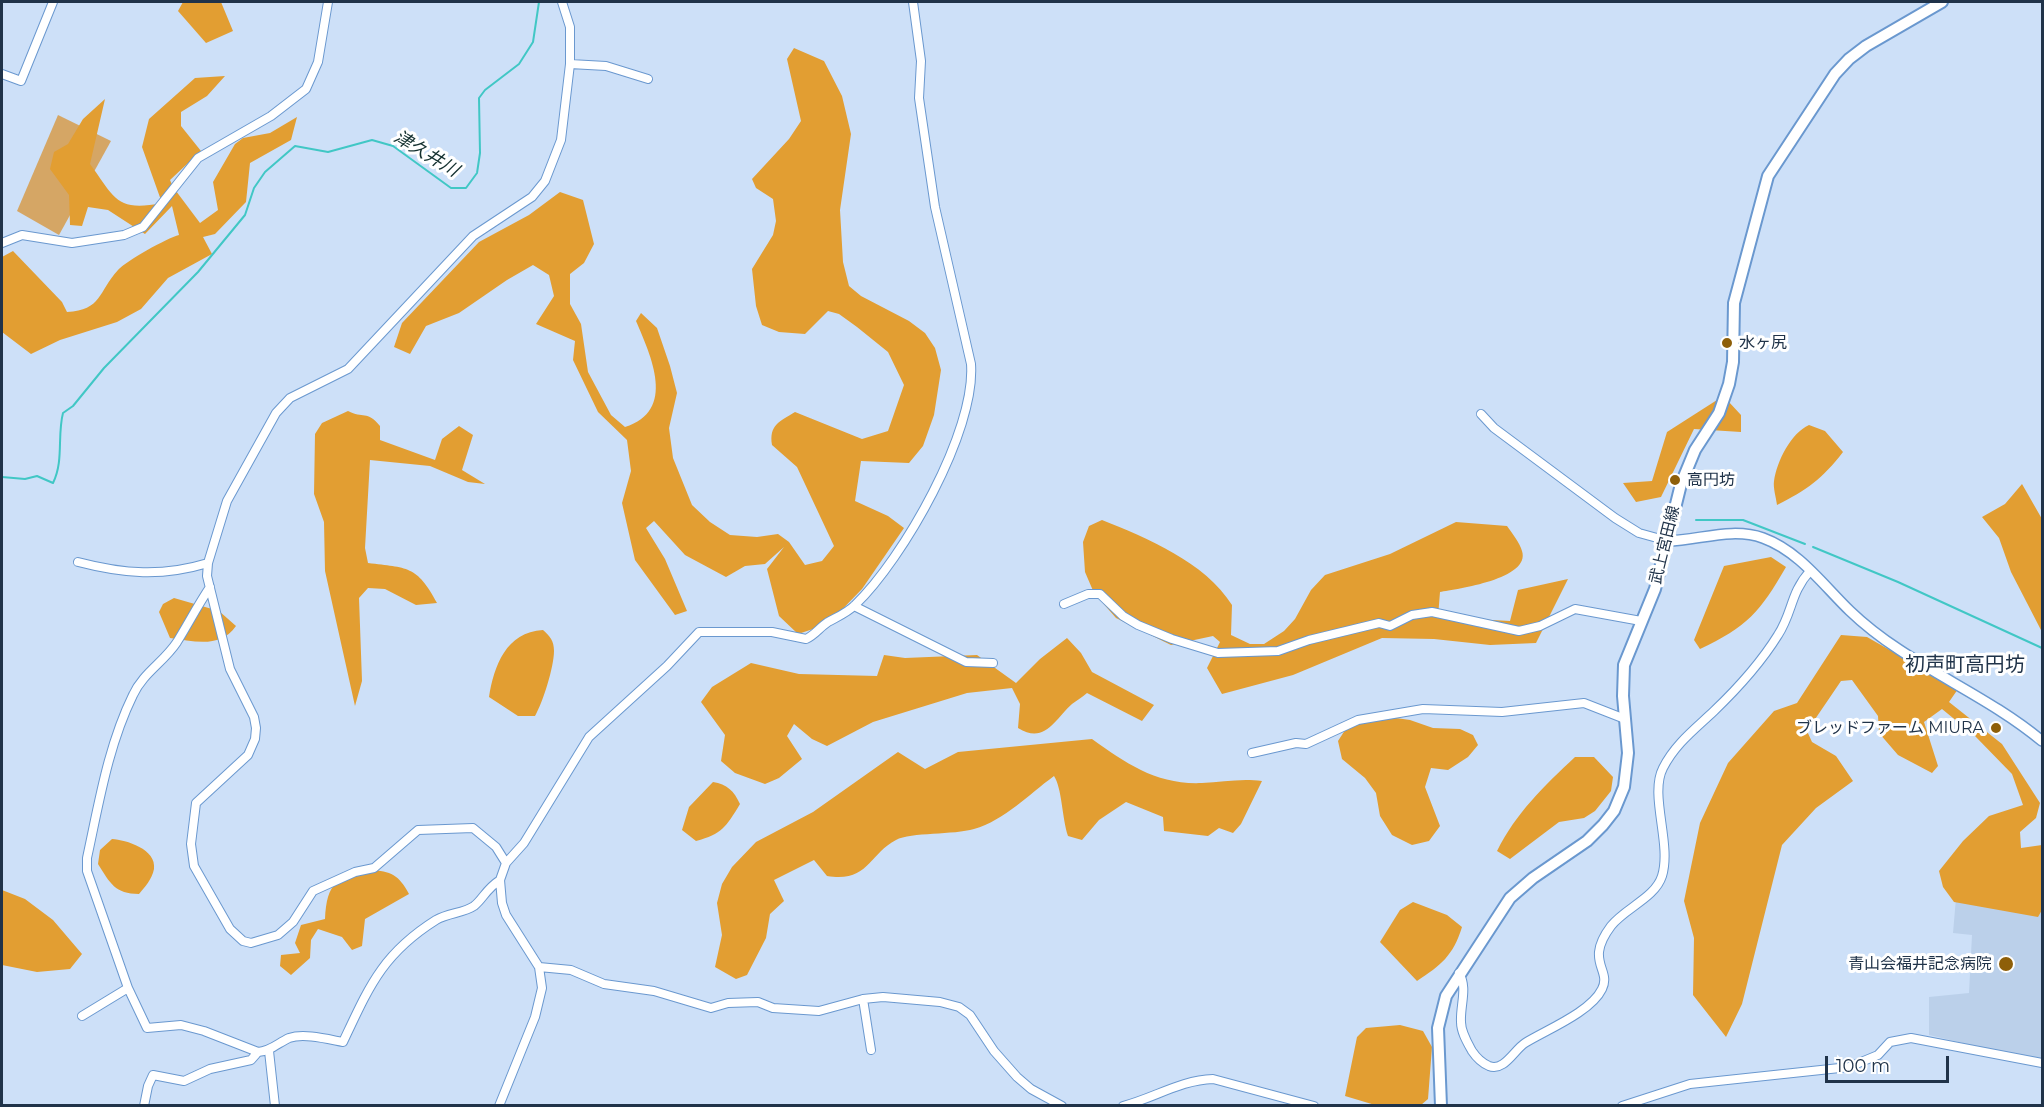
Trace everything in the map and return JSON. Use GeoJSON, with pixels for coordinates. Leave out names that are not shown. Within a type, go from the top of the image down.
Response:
{"type":"FeatureCollection","features":[{"type":"Feature","properties":{"kind":"main road","name":"武上宮田線"},"geometry":{"type":"LineString","coordinates":[[1441,1106],[1438,1020],[1446,996],[1459,973],[1510,898],[1533,878],[1587,841],[1614,811],[1624,787],[1628,763],[1622,686],[1624,665],[1655,589],[1684,474],[1719,413],[1729,384],[1733,356],[1734,303],[1768,176],[1835,74],[1849,59],[1866,46],[1942,2]]}},
{"type":"Feature","properties":{"kind":"street"},"geometry":{"type":"LineString","coordinates":[[2,74],[21,81],[53,2]]}},
{"type":"Feature","properties":{"kind":"street"},"geometry":{"type":"LineString","coordinates":[[2,243],[22,235],[72,243],[124,235],[143,227],[168,199],[180,178],[198,158],[279,111],[306,89],[318,62],[328,2]]}},
{"type":"Feature","properties":{"kind":"street"},"geometry":{"type":"LineString","coordinates":[[506,862],[496,847],[473,828],[418,830],[374,868],[355,872],[314,891],[292,922],[278,935],[251,943],[238,938],[212,901],[191,856],[195,803],[248,755],[255,739],[256,728],[254,717],[230,669],[210,587],[208,563],[227,501],[276,413],[290,398],[348,369],[473,236],[532,197],[545,181],[561,140],[570,64],[570,27],[562,2]]}},
{"type":"Feature","properties":{"kind":"street"},"geometry":{"type":"LineString","coordinates":[[499,1106],[535,1017],[542,988],[539,967],[506,915],[500,880],[506,862],[524,843],[590,736],[667,666],[699,632],[772,632],[796,639],[806,639],[854,606],[872,586],[920,514],[961,430],[972,379],[935,207],[920,98],[921,61],[913,2]]}},
{"type":"Feature","properties":{"kind":"street"},"geometry":{"type":"LineString","coordinates":[[570,64],[606,66],[648,79]]}},
{"type":"Feature","properties":{"kind":"street"},"geometry":{"type":"LineString","coordinates":[[1481,414],[1494,428],[1615,518],[1639,533],[1668,541],[1723,534],[1756,536],[1791,552],[1876,634],[2007,713],[2043,741]]}},
{"type":"Feature","properties":{"kind":"street"},"geometry":{"type":"LineString","coordinates":[[78,562],[150,574],[177,572],[208,563]]}},
{"type":"Feature","properties":{"kind":"street"},"geometry":{"type":"LineString","coordinates":[[1459,973],[1464,982],[1461,1023],[1466,1040],[1474,1054],[1486,1065],[1494,1067],[1502,1065],[1522,1045],[1575,1014],[1596,998],[1603,987],[1603,976],[1597,957],[1599,943],[1624,911],[1655,889],[1662,878],[1665,862],[1658,788],[1661,771],[1677,746],[1748,676],[1785,624],[1798,584],[1810,571]]}},
{"type":"Feature","properties":{"kind":"street"},"geometry":{"type":"LineString","coordinates":[[210,587],[176,643],[142,679],[133,694],[121,722],[98,801],[87,871],[128,988],[147,1028],[181,1025],[258,1052],[269,1051],[290,1038],[314,1037],[343,1042],[375,976],[387,959],[421,930],[448,912],[474,906],[487,888],[500,880]]}},
{"type":"Feature","properties":{"kind":"street"},"geometry":{"type":"LineString","coordinates":[[1064,604],[1088,594],[1100,594],[1123,616],[1138,625],[1198,648],[1220,653],[1278,651],[1309,640],[1379,623],[1390,626],[1412,615],[1432,612],[1513,631],[1540,626],[1575,609],[1641,621]]}},
{"type":"Feature","properties":{"kind":"street"},"geometry":{"type":"LineString","coordinates":[[854,606],[966,662],[993,663]]}},
{"type":"Feature","properties":{"kind":"street"},"geometry":{"type":"LineString","coordinates":[[1252,753],[1296,742],[1306,744],[1358,720],[1415,710],[1444,708],[1502,712],[1584,703],[1625,718]]}},
{"type":"Feature","properties":{"kind":"street"},"geometry":{"type":"LineString","coordinates":[[539,967],[571,970],[604,984],[654,991],[711,1008],[728,1003],[758,1002],[773,1008],[819,1011],[862,999],[899,997],[940,1002],[959,1007],[970,1015],[994,1051],[1017,1077],[1031,1089],[1062,1106]]}},
{"type":"Feature","properties":{"kind":"street"},"geometry":{"type":"LineString","coordinates":[[82,1016],[128,988]]}},
{"type":"Feature","properties":{"kind":"street"},"geometry":{"type":"LineString","coordinates":[[862,999],[871,1050]]}},
{"type":"Feature","properties":{"kind":"street"},"geometry":{"type":"LineString","coordinates":[[1622,1106],[1690,1084],[1849,1067],[1878,1055],[1890,1042],[1911,1038],[2043,1063]]}},
{"type":"Feature","properties":{"kind":"street"},"geometry":{"type":"LineString","coordinates":[[269,1051],[275,1106]]}},
{"type":"Feature","properties":{"kind":"street"},"geometry":{"type":"LineString","coordinates":[[144,1106],[147,1086],[153,1076],[184,1081],[210,1069],[251,1060],[258,1052]]}},
{"type":"Feature","properties":{"kind":"street"},"geometry":{"type":"LineString","coordinates":[[1123,1106],[1143,1101],[1196,1080],[1213,1079],[1314,1106]]}},
{"type":"Feature","properties":{"kind":"shaded area"},"geometry":{"type":"Polygon","coordinates":[[[183,2],[221,2],[233,31],[206,43],[178,11],[183,2]]]}},
{"type":"Feature","properties":{"kind":"shaded area"},"geometry":{"type":"Polygon","coordinates":[[[794,48],[824,61],[842,96],[851,134],[840,210],[843,262],[849,286],[861,296],[909,321],[925,333],[935,348],[941,370],[934,415],[923,446],[909,463],[861,461],[855,501],[888,516],[904,528],[862,589],[828,624],[798,634],[779,616],[767,569],[784,547],[765,564],[745,566],[726,577],[685,555],[654,521],[646,528],[665,559],[687,611],[675,615],[635,560],[622,503],[631,471],[627,440],[598,412],[573,360],[575,341],[536,324],[554,296],[549,275],[533,265],[459,313],[426,326],[410,354],[394,347],[402,323],[479,242],[529,215],[560,192],[583,200],[594,244],[584,263],[570,274],[570,304],[581,324],[588,372],[611,415],[625,427],[641,419],[651,409],[655,396],[656,381],[653,366],[636,321],[641,313],[657,328],[670,366],[677,393],[669,428],[673,458],[692,505],[710,522],[730,535],[757,537],[778,534],[789,542],[805,565],[822,561],[834,546],[797,467],[772,445],[771,438],[774,428],[795,412],[862,439],[888,431],[904,385],[888,352],[839,314],[828,311],[805,334],[779,332],[762,325],[756,306],[752,269],[773,235],[776,221],[773,199],[756,188],[752,179],[789,139],[801,121],[787,59],[794,48]]]}},
{"type":"Feature","properties":{"kind":"shaded area"},"geometry":{"type":"Polygon","coordinates":[[[225,76],[207,96],[181,112],[181,126],[201,151],[170,180],[200,223],[218,210],[213,182],[235,144],[243,138],[270,133],[297,117],[291,140],[250,163],[246,202],[215,234],[203,237],[212,254],[168,278],[141,309],[117,322],[60,340],[31,354],[2,332],[2,257],[13,251],[62,302],[67,312],[78,311],[93,304],[122,266],[147,250],[179,235],[172,206],[145,234],[108,210],[88,207],[82,226],[70,225],[69,195],[50,169],[54,152],[68,144],[83,119],[105,99],[90,164],[118,200],[135,205],[162,203],[142,147],[149,119],[195,78],[225,76]]]}},
{"type":"Feature","properties":{"kind":"shaded area"},"geometry":{"type":"Polygon","coordinates":[[[58,115],[111,141],[59,235],[17,211],[58,115]]]}},
{"type":"Feature","properties":{"kind":"shaded area"},"geometry":{"type":"Polygon","coordinates":[[[1717,400],[1728,401],[1741,415],[1741,432],[1694,429],[1661,497],[1636,502],[1623,483],[1652,481],[1667,432],[1717,400]]]}},
{"type":"Feature","properties":{"kind":"shaded area"},"geometry":{"type":"Polygon","coordinates":[[[348,411],[368,416],[376,421],[380,426],[380,440],[435,460],[442,439],[459,426],[473,435],[462,470],[485,484],[468,482],[430,466],[370,460],[365,548],[368,563],[402,568],[417,575],[437,603],[416,605],[385,589],[368,588],[359,598],[362,681],[355,706],[325,571],[324,522],[314,494],[315,434],[322,423],[348,411]]]}},
{"type":"Feature","properties":{"kind":"shaded area"},"geometry":{"type":"Polygon","coordinates":[[[1809,425],[1825,431],[1843,452],[1813,483],[1777,505],[1774,484],[1778,465],[1796,434],[1809,425]]]}},
{"type":"Feature","properties":{"kind":"shaded area"},"geometry":{"type":"Polygon","coordinates":[[[2022,484],[2042,519],[2042,632],[2011,572],[1999,538],[1982,517],[2005,504],[2022,484]]]}},
{"type":"Feature","properties":{"kind":"shaded area"},"geometry":{"type":"Polygon","coordinates":[[[1102,520],[1156,543],[1207,576],[1232,605],[1231,635],[1250,644],[1264,644],[1284,631],[1295,619],[1311,590],[1325,575],[1390,554],[1456,522],[1507,526],[1521,548],[1522,561],[1515,569],[1491,581],[1440,592],[1438,617],[1510,621],[1518,590],[1568,579],[1536,643],[1490,645],[1434,639],[1382,638],[1293,675],[1222,694],[1207,668],[1220,642],[1213,636],[1171,645],[1116,618],[1094,593],[1085,572],[1083,542],[1089,526],[1102,520]]]}},
{"type":"Feature","properties":{"kind":"shaded area"},"geometry":{"type":"Polygon","coordinates":[[[1771,557],[1786,567],[1760,607],[1730,633],[1700,649],[1694,640],[1724,566],[1771,557]]]}},
{"type":"Feature","properties":{"kind":"shaded area"},"geometry":{"type":"Polygon","coordinates":[[[174,598],[219,611],[236,626],[230,633],[214,641],[197,642],[170,638],[159,612],[163,604],[174,598]]]}},
{"type":"Feature","properties":{"kind":"shaded area"},"geometry":{"type":"Polygon","coordinates":[[[543,630],[548,634],[554,647],[554,658],[547,684],[535,716],[518,716],[489,697],[494,674],[511,644],[530,632],[543,630]]]}},
{"type":"Feature","properties":{"kind":"shaded area"},"geometry":{"type":"Polygon","coordinates":[[[1841,635],[1867,637],[1958,689],[1949,702],[2002,744],[2040,803],[2036,818],[2020,832],[2021,848],[2042,845],[2042,910],[2038,917],[1954,902],[1943,887],[1939,871],[1963,841],[1989,816],[2023,805],[2012,774],[1975,736],[1942,709],[1924,722],[1938,766],[1932,773],[1898,755],[1879,733],[1878,716],[1852,680],[1841,681],[1807,731],[1812,742],[1836,756],[1853,781],[1816,808],[1782,845],[1742,1004],[1726,1037],[1693,995],[1694,938],[1684,901],[1700,823],[1728,763],[1774,711],[1797,703],[1841,635]]]}},
{"type":"Feature","properties":{"kind":"shaded area"},"geometry":{"type":"Polygon","coordinates":[[[1067,638],[1081,653],[1092,672],[1154,705],[1142,721],[1087,693],[1072,704],[1049,728],[1035,734],[1018,728],[1020,704],[1012,688],[967,693],[873,722],[827,746],[812,739],[794,724],[787,736],[802,759],[779,778],[765,784],[735,773],[721,761],[725,735],[701,702],[712,687],[751,663],[799,674],[877,676],[884,655],[905,658],[977,655],[1016,683],[1040,659],[1067,638]]]}},
{"type":"Feature","properties":{"kind":"shaded area"},"geometry":{"type":"Polygon","coordinates":[[[1368,714],[1410,720],[1433,728],[1460,729],[1473,735],[1478,745],[1468,757],[1448,770],[1431,768],[1425,787],[1440,826],[1429,841],[1412,845],[1392,835],[1380,816],[1376,793],[1365,778],[1342,759],[1338,741],[1349,724],[1368,714]]]}},
{"type":"Feature","properties":{"kind":"shaded area"},"geometry":{"type":"Polygon","coordinates":[[[1092,739],[1118,757],[1157,777],[1186,783],[1262,781],[1241,824],[1233,833],[1219,828],[1208,836],[1164,831],[1163,817],[1126,802],[1099,820],[1082,840],[1068,836],[1059,788],[1054,776],[996,820],[966,831],[903,837],[887,846],[867,866],[851,875],[827,876],[814,860],[774,880],[784,901],[770,914],[766,938],[747,975],[736,979],[715,967],[722,935],[717,903],[722,884],[732,867],[756,842],[813,812],[898,752],[925,769],[958,752],[1092,739]]]}},
{"type":"Feature","properties":{"kind":"shaded area"},"geometry":{"type":"Polygon","coordinates":[[[1575,757],[1594,757],[1613,777],[1611,791],[1595,811],[1584,818],[1559,822],[1510,859],[1497,851],[1522,812],[1575,757]]]}},
{"type":"Feature","properties":{"kind":"shaded area"},"geometry":{"type":"Polygon","coordinates":[[[713,782],[730,789],[740,804],[718,832],[696,841],[682,830],[689,807],[713,782]]]}},
{"type":"Feature","properties":{"kind":"shaded area"},"geometry":{"type":"Polygon","coordinates":[[[112,839],[139,847],[151,856],[154,862],[152,876],[139,894],[119,890],[106,877],[98,864],[100,850],[112,839]]]}},
{"type":"Feature","properties":{"kind":"shaded area"},"geometry":{"type":"Polygon","coordinates":[[[370,870],[394,875],[402,882],[409,894],[365,919],[362,946],[352,950],[342,937],[318,929],[311,940],[310,958],[291,975],[280,966],[281,955],[300,953],[295,943],[301,925],[325,919],[328,897],[336,884],[349,876],[370,870]]]}},
{"type":"Feature","properties":{"kind":"shaded area"},"geometry":{"type":"Polygon","coordinates":[[[2,890],[25,899],[53,920],[82,954],[70,969],[37,972],[2,965],[2,890]]]}},
{"type":"Feature","properties":{"kind":"shaded area","name":"青山会福井記念病院"},"geometry":{"type":"Polygon","coordinates":[[[1956,898],[2042,906],[2042,1062],[1929,1035],[1929,997],[1969,993],[1972,935],[1953,933],[1956,898]]]}},
{"type":"Feature","properties":{"kind":"shaded area"},"geometry":{"type":"Polygon","coordinates":[[[1413,902],[1447,915],[1462,927],[1455,945],[1445,959],[1417,981],[1380,942],[1400,910],[1413,902]]]}},
{"type":"Feature","properties":{"kind":"shaded area"},"geometry":{"type":"Polygon","coordinates":[[[1400,1025],[1423,1031],[1432,1047],[1428,1099],[1421,1105],[1375,1105],[1345,1096],[1357,1037],[1366,1028],[1400,1025]]]}},
{"type":"Feature","properties":{"kind":"waterway","name":"津久井川"},"geometry":{"type":"LineString","coordinates":[[2,477],[25,479],[37,476],[53,483],[58,466],[63,413],[73,406],[104,368],[198,272],[245,215],[254,188],[265,172],[295,146],[328,152],[372,140],[393,146],[451,188],[466,188],[477,173],[480,153],[479,98],[485,90],[519,64],[533,42],[539,2]]}},
{"type":"Feature","properties":{"kind":"waterway"},"geometry":{"type":"LineString","coordinates":[[1696,520],[1743,520],[1805,544]]}},
{"type":"Feature","properties":{"kind":"waterway"},"geometry":{"type":"LineString","coordinates":[[1813,547],[1898,582],[2042,648]]}},
{"type":"Feature","properties":{"kind":"place","name":"水ヶ尻"},"geometry":{"type":"Point","coordinates":[1727,343]}},
{"type":"Feature","properties":{"kind":"place","name":"高円坊"},"geometry":{"type":"Point","coordinates":[1675,480]}},
{"type":"Feature","properties":{"kind":"place","name":"ブレッドファーム MIURA"},"geometry":{"type":"Point","coordinates":[1996,728]}},
{"type":"Feature","properties":{"kind":"place","name":"青山会福井記念病院"},"geometry":{"type":"Point","coordinates":[2006,964]}},
{"type":"Feature","properties":{"kind":"district","name":"初声町高円坊"},"geometry":{"type":"Point","coordinates":[1965,665]}}]}
